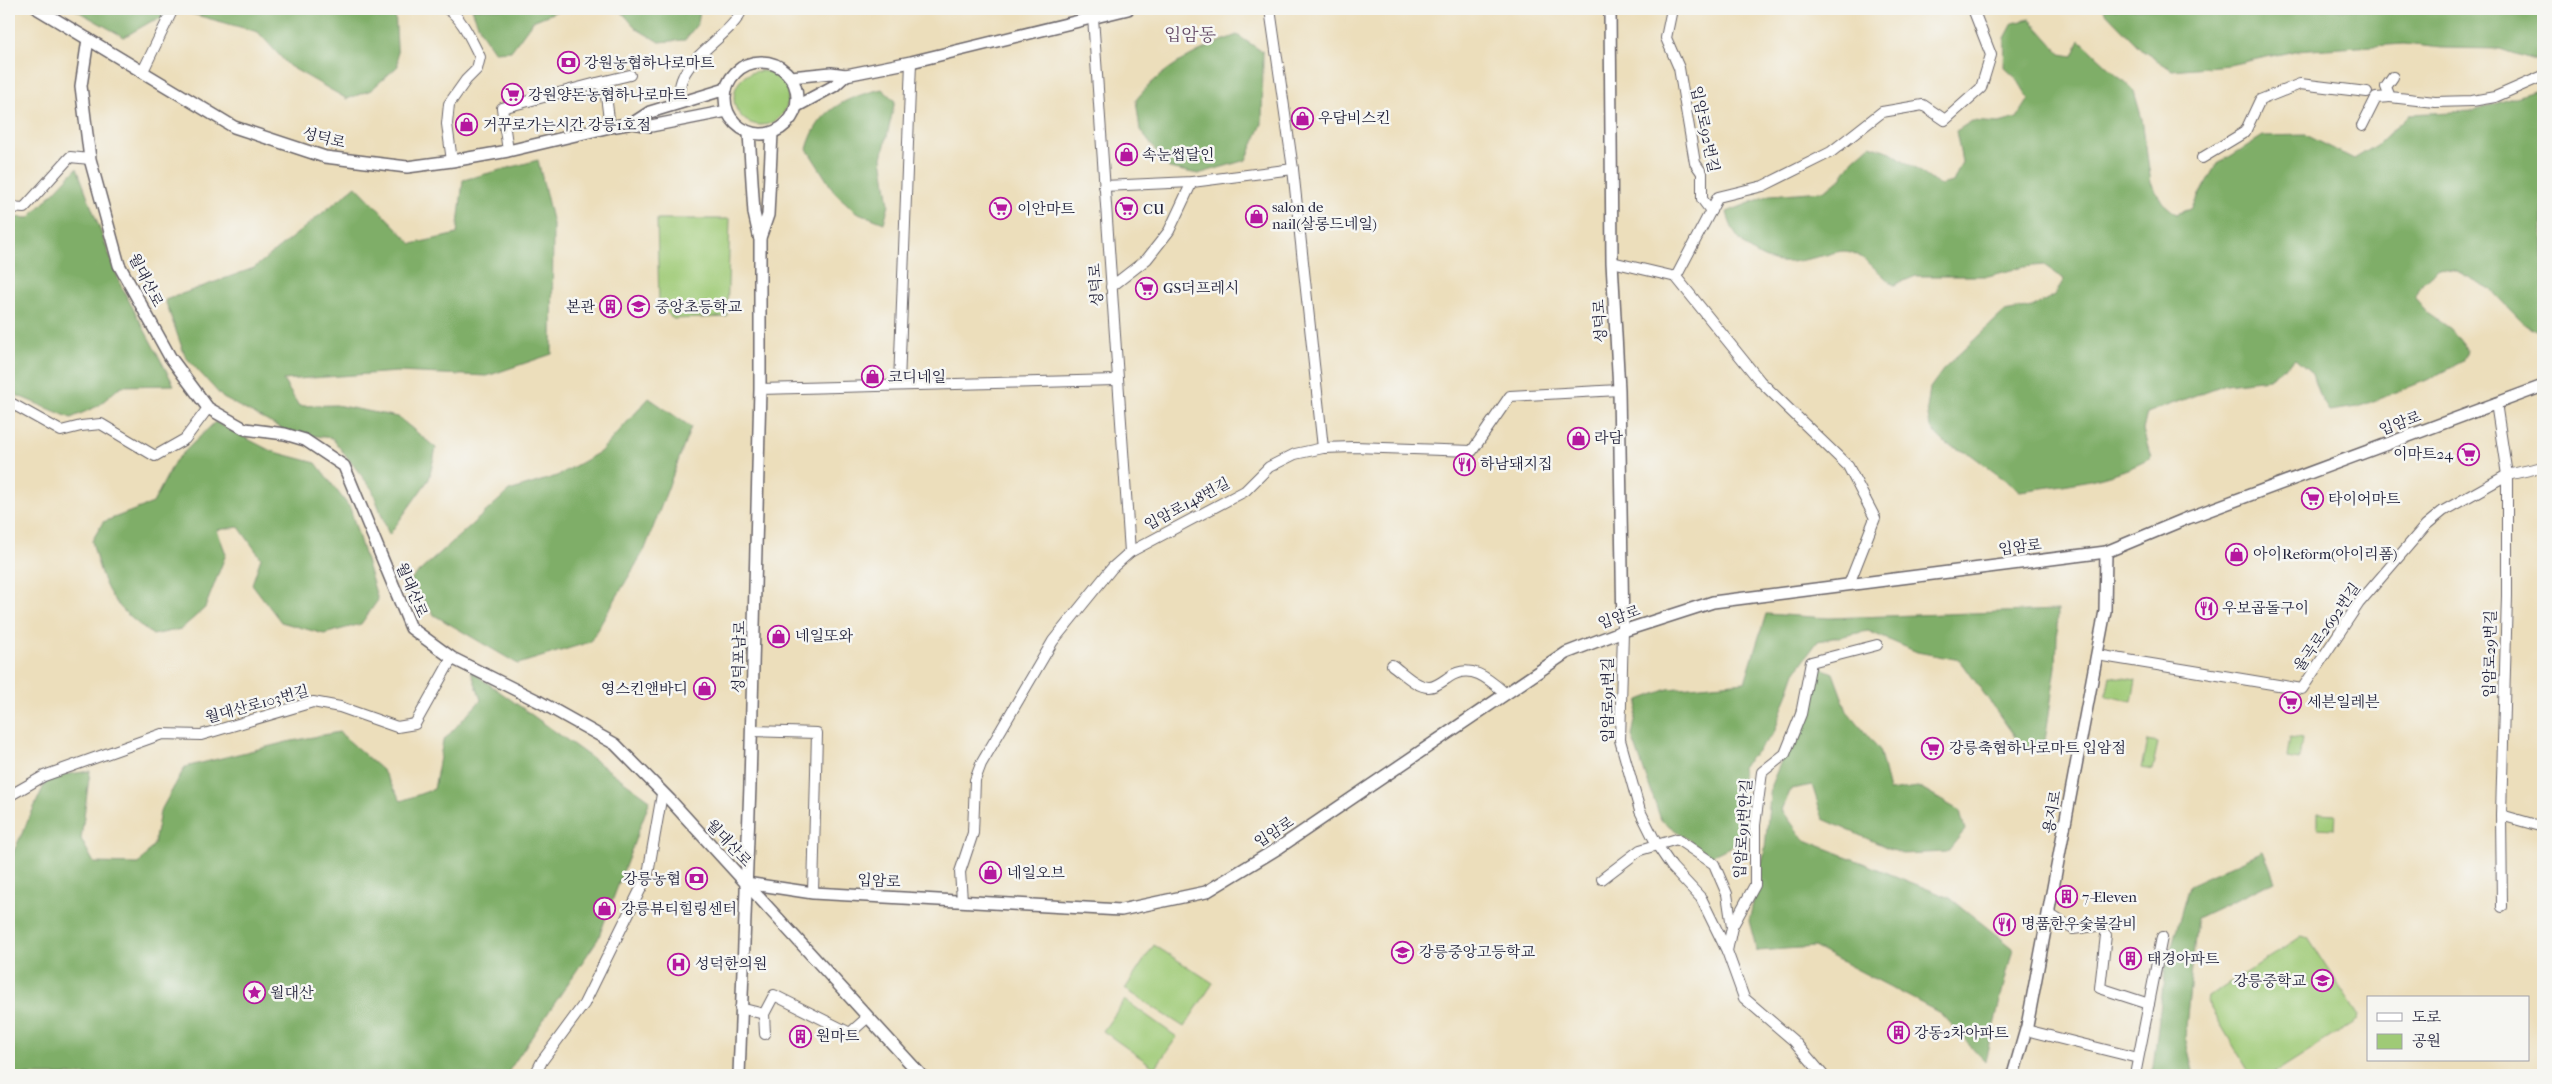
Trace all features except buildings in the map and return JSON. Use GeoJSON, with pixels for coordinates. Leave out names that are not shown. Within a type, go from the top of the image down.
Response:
{"type":"FeatureCollection","features":[{"type":"Feature","properties":{"kind":"street","name":"성덕로"},"geometry":{"type":"LineString","coordinates":[[38,9],[234,127],[325,157],[407,166],[452,161],[508,151],[633,123]]}},
{"type":"Feature","properties":{"kind":"street"},"geometry":{"type":"LineString","coordinates":[[143,71],[172,9]]}},
{"type":"Feature","properties":{"kind":"street"},"geometry":{"type":"LineString","coordinates":[[447,9],[452,11],[469,35],[480,57],[477,69],[466,80],[449,104],[447,124],[452,161]]}},
{"type":"Feature","properties":{"kind":"street"},"geometry":{"type":"LineString","coordinates":[[677,104],[683,77],[709,46],[735,21],[742,9]]}},
{"type":"Feature","properties":{"kind":"street"},"geometry":{"type":"LineString","coordinates":[[791,77],[831,73],[846,75],[910,62],[1128,9]]}},
{"type":"Feature","properties":{"kind":"street"},"geometry":{"type":"LineString","coordinates":[[1270,9],[1293,169],[1323,448]]}},
{"type":"Feature","properties":{"kind":"street","name":"성덕로"},"geometry":{"type":"LineString","coordinates":[[1610,9],[1612,262],[1619,390],[1623,631]]}},
{"type":"Feature","properties":{"kind":"street","name":"입암로92번길"},"geometry":{"type":"LineString","coordinates":[[1672,9],[1666,38],[1678,68],[1695,163],[1702,173],[1702,199],[1711,211]]}},
{"type":"Feature","properties":{"kind":"street"},"geometry":{"type":"LineString","coordinates":[[1676,277],[1718,197],[1763,186],[1831,152],[1882,112],[1923,106],[1945,120],[1980,88],[1992,55],[1973,9]]}},
{"type":"Feature","properties":{"kind":"street","name":"성덕로"},"geometry":{"type":"LineString","coordinates":[[1093,17],[1112,287],[1116,380],[1130,552]]}},
{"type":"Feature","properties":{"kind":"street","name":"월대산로"},"geometry":{"type":"LineString","coordinates":[[88,39],[81,86],[90,159],[119,265],[170,357],[208,408],[245,429],[305,440],[344,466],[411,628],[452,658],[540,702],[615,744],[746,883],[921,1075]]}},
{"type":"Feature","properties":{"kind":"street"},"geometry":{"type":"LineString","coordinates":[[754,62],[768,62],[781,67],[791,77],[797,91],[797,106],[788,122],[772,133],[761,135],[749,133],[736,124],[727,111],[726,89],[731,77],[741,67],[754,62]]}},
{"type":"Feature","properties":{"kind":"street"},"geometry":{"type":"LineString","coordinates":[[899,384],[910,62]]}},
{"type":"Feature","properties":{"kind":"street"},"geometry":{"type":"LineString","coordinates":[[508,151],[502,108],[630,75]]}},
{"type":"Feature","properties":{"kind":"street"},"geometry":{"type":"LineString","coordinates":[[797,106],[834,86],[846,75]]}},
{"type":"Feature","properties":{"kind":"street"},"geometry":{"type":"LineString","coordinates":[[2202,158],[2245,132],[2260,100],[2300,84],[2435,102],[2472,101],[2495,97],[2543,76]]}},
{"type":"Feature","properties":{"kind":"street"},"geometry":{"type":"LineString","coordinates":[[2390,97],[2386,87],[2393,77]]}},
{"type":"Feature","properties":{"kind":"street"},"geometry":{"type":"LineString","coordinates":[[597,83],[605,88],[610,127]]}},
{"type":"Feature","properties":{"kind":"street"},"geometry":{"type":"LineString","coordinates":[[633,123],[650,112],[726,89]]}},
{"type":"Feature","properties":{"kind":"street"},"geometry":{"type":"LineString","coordinates":[[2362,126],[2369,93]]}},
{"type":"Feature","properties":{"kind":"street"},"geometry":{"type":"LineString","coordinates":[[633,123],[651,126],[727,111]]}},
{"type":"Feature","properties":{"kind":"street"},"geometry":{"type":"LineString","coordinates":[[749,133],[754,213],[760,240]]}},
{"type":"Feature","properties":{"kind":"street"},"geometry":{"type":"LineString","coordinates":[[760,240],[768,215],[772,133]]}},
{"type":"Feature","properties":{"kind":"street"},"geometry":{"type":"LineString","coordinates":[[9,208],[24,208],[70,157],[90,159]]}},
{"type":"Feature","properties":{"kind":"street"},"geometry":{"type":"LineString","coordinates":[[1104,186],[1192,182],[1293,169]]}},
{"type":"Feature","properties":{"kind":"street"},"geometry":{"type":"LineString","coordinates":[[1112,287],[1147,259],[1170,231],[1192,182]]}},
{"type":"Feature","properties":{"kind":"street","name":"성덕포남로"},"geometry":{"type":"LineString","coordinates":[[739,1075],[740,1008],[752,731],[760,389],[760,240]]}},
{"type":"Feature","properties":{"kind":"street"},"geometry":{"type":"LineString","coordinates":[[1612,262],[1676,277],[1760,381],[1848,466],[1875,518],[1849,584]]}},
{"type":"Feature","properties":{"kind":"street"},"geometry":{"type":"LineString","coordinates":[[760,389],[1116,380]]}},
{"type":"Feature","properties":{"kind":"street","name":"입암로"},"geometry":{"type":"LineString","coordinates":[[746,883],[813,893],[1121,910],[1206,892],[1280,847],[1566,653],[1623,631],[1713,602],[2106,552],[2188,518],[2543,386]]}},
{"type":"Feature","properties":{"kind":"street","name":"입암로148번길"},"geometry":{"type":"LineString","coordinates":[[962,900],[960,872],[972,833],[975,780],[981,764],[1053,641],[1112,568],[1130,552],[1245,491],[1269,467],[1295,454],[1323,448],[1472,451],[1510,396],[1619,390]]}},
{"type":"Feature","properties":{"kind":"street"},"geometry":{"type":"LineString","coordinates":[[9,402],[61,431],[101,424],[155,456],[185,439],[208,408]]}},
{"type":"Feature","properties":{"kind":"street","name":"입암로29번길"},"geometry":{"type":"LineString","coordinates":[[2496,403],[2507,475],[2507,596],[2501,815],[2502,907]]}},
{"type":"Feature","properties":{"kind":"street","name":"율곡로2692번길"},"geometry":{"type":"LineString","coordinates":[[2096,655],[2302,689],[2359,604],[2426,525],[2443,512],[2507,475],[2543,467]]}},
{"type":"Feature","properties":{"kind":"street","name":"용지로"},"geometry":{"type":"LineString","coordinates":[[2013,1075],[2026,1030],[2049,914],[2105,611],[2106,552]]}},
{"type":"Feature","properties":{"kind":"street","name":"입암로91번길"},"geometry":{"type":"LineString","coordinates":[[1623,631],[1620,740],[1640,811],[1657,845],[1672,867],[1700,898],[1727,951],[1744,998],[1794,1041],[1823,1075]]}},
{"type":"Feature","properties":{"kind":"street","name":"입암로91번안길"},"geometry":{"type":"LineString","coordinates":[[1732,927],[1755,885],[1755,825],[1762,772],[1785,754],[1801,714],[1811,662],[1877,645]]}},
{"type":"Feature","properties":{"kind":"street","name":"월대산로103번길"},"geometry":{"type":"LineString","coordinates":[[9,796],[44,776],[162,734],[201,734],[314,702],[340,707],[397,727],[415,724],[452,658]]}},
{"type":"Feature","properties":{"kind":"street"},"geometry":{"type":"LineString","coordinates":[[1392,665],[1423,686],[1430,687],[1456,672],[1475,672],[1506,694]]}},
{"type":"Feature","properties":{"kind":"street"},"geometry":{"type":"LineString","coordinates":[[752,731],[817,733],[813,893]]}},
{"type":"Feature","properties":{"kind":"street"},"geometry":{"type":"LineString","coordinates":[[535,1075],[542,1061],[584,1004],[648,874],[662,794]]}},
{"type":"Feature","properties":{"kind":"street"},"geometry":{"type":"LineString","coordinates":[[2501,815],[2543,827]]}},
{"type":"Feature","properties":{"kind":"street"},"geometry":{"type":"LineString","coordinates":[[1602,879],[1640,850],[1677,839],[1714,864],[1727,894],[1732,927],[1727,951]]}},
{"type":"Feature","properties":{"kind":"street"},"geometry":{"type":"LineString","coordinates":[[2049,914],[2073,929],[2096,926]]}},
{"type":"Feature","properties":{"kind":"street"},"geometry":{"type":"LineString","coordinates":[[2106,935],[2100,988],[2149,1004]]}},
{"type":"Feature","properties":{"kind":"street"},"geometry":{"type":"LineString","coordinates":[[2135,1075],[2162,937]]}},
{"type":"Feature","properties":{"kind":"street"},"geometry":{"type":"LineString","coordinates":[[765,1034],[764,1014],[774,995],[850,1033],[868,1017]]}},
{"type":"Feature","properties":{"kind":"street"},"geometry":{"type":"LineString","coordinates":[[740,1008],[764,1014]]}},
{"type":"Feature","properties":{"kind":"street"},"geometry":{"type":"LineString","coordinates":[[2026,1030],[2138,1058]]}},
{"type":"Feature","properties":{"kind":"green space"},"geometry":{"type":"Polygon","coordinates":[[[74,9],[395,9],[398,66],[371,90],[347,99],[289,66],[258,32],[185,12],[152,21],[124,37],[74,9]]]}},
{"type":"Feature","properties":{"kind":"green space"},"geometry":{"type":"Polygon","coordinates":[[[472,9],[562,9],[533,21],[511,51],[495,52],[481,32],[472,9]]]}},
{"type":"Feature","properties":{"kind":"green space"},"geometry":{"type":"Polygon","coordinates":[[[619,9],[700,9],[698,23],[685,40],[659,42],[637,29],[619,9]]]}},
{"type":"Feature","properties":{"kind":"green space"},"geometry":{"type":"Polygon","coordinates":[[[2102,9],[2543,9],[2543,58],[2534,60],[2501,49],[2442,48],[2404,44],[2295,51],[2229,65],[2172,70],[2143,51],[2102,9]]]}},
{"type":"Feature","properties":{"kind":"green space"},"geometry":{"type":"Polygon","coordinates":[[[2030,19],[2061,54],[2073,56],[2080,40],[2134,91],[2142,119],[2151,183],[2163,203],[2176,214],[2191,209],[2216,165],[2263,136],[2306,135],[2354,159],[2377,145],[2409,114],[2473,111],[2543,88],[2543,333],[2524,324],[2489,288],[2455,270],[2439,268],[2422,283],[2415,298],[2428,313],[2451,329],[2468,351],[2463,361],[2427,380],[2358,407],[2329,411],[2319,395],[2312,373],[2295,359],[2269,379],[2226,384],[2147,413],[2143,430],[2151,458],[2104,477],[2020,491],[1970,454],[1946,444],[1930,428],[1927,409],[1930,388],[1945,367],[2004,312],[2032,307],[2055,295],[2064,279],[2044,265],[2023,267],[1988,276],[1916,276],[1894,285],[1864,259],[1851,252],[1840,251],[1788,262],[1780,262],[1762,257],[1753,252],[1739,239],[1733,230],[1727,212],[1770,195],[1823,191],[1839,181],[1853,160],[1870,145],[1891,152],[1939,185],[1953,182],[1962,162],[1956,131],[1972,121],[1999,123],[2017,118],[2029,99],[2017,79],[2004,67],[2005,38],[2013,23],[2030,19]]]}},
{"type":"Feature","properties":{"kind":"green space"},"geometry":{"type":"Polygon","coordinates":[[[1237,35],[1263,52],[1262,124],[1246,160],[1198,174],[1169,168],[1140,130],[1136,100],[1146,88],[1182,60],[1237,35]]]}},
{"type":"Feature","properties":{"kind":"green space"},"geometry":{"type":"Polygon","coordinates":[[[761,71],[771,73],[780,79],[786,88],[788,98],[786,108],[780,117],[771,123],[761,125],[751,123],[742,117],[736,108],[734,98],[736,88],[742,79],[751,73],[761,71]]]}},
{"type":"Feature","properties":{"kind":"green space"},"geometry":{"type":"Polygon","coordinates":[[[882,89],[895,101],[882,158],[889,204],[884,223],[856,212],[835,193],[807,149],[818,124],[835,107],[845,101],[882,89]]]}},
{"type":"Feature","properties":{"kind":"green space"},"geometry":{"type":"Polygon","coordinates":[[[538,160],[553,224],[552,354],[487,376],[397,372],[283,380],[299,406],[336,405],[398,417],[436,448],[429,479],[389,535],[372,489],[332,438],[290,433],[223,398],[185,356],[165,300],[254,268],[356,186],[412,244],[457,234],[463,180],[538,160]]]}},
{"type":"Feature","properties":{"kind":"green space"},"geometry":{"type":"Polygon","coordinates":[[[77,168],[121,286],[174,385],[121,386],[98,406],[71,418],[9,392],[9,217],[29,218],[77,168]]]}},
{"type":"Feature","properties":{"kind":"green space"},"geometry":{"type":"Polygon","coordinates":[[[657,219],[730,219],[727,317],[673,319],[659,305],[657,219]]]}},
{"type":"Feature","properties":{"kind":"green space"},"geometry":{"type":"Polygon","coordinates":[[[649,398],[691,427],[645,549],[590,642],[518,664],[434,615],[410,580],[509,491],[557,476],[600,452],[649,398]]]}},
{"type":"Feature","properties":{"kind":"green space"},"geometry":{"type":"Polygon","coordinates":[[[215,422],[271,451],[316,463],[350,508],[378,600],[361,624],[324,634],[281,622],[252,584],[261,558],[239,527],[217,530],[226,554],[205,608],[181,629],[153,635],[127,614],[111,596],[101,573],[92,541],[103,522],[153,503],[175,461],[215,422]]]}},
{"type":"Feature","properties":{"kind":"green space"},"geometry":{"type":"Polygon","coordinates":[[[2058,610],[2056,667],[2043,754],[2023,748],[1960,660],[1917,652],[1868,631],[1818,641],[1795,672],[1774,733],[1742,767],[1740,842],[1711,856],[1661,820],[1632,736],[1639,700],[1668,689],[1745,682],[1766,614],[1829,618],[2058,610]]]}},
{"type":"Feature","properties":{"kind":"green space"},"geometry":{"type":"Polygon","coordinates":[[[1821,668],[1833,673],[1847,711],[1879,749],[1889,791],[1918,787],[1960,811],[1965,830],[1947,852],[1902,854],[1823,819],[1812,785],[1791,789],[1782,810],[1803,839],[1950,898],[2013,948],[1985,1061],[1940,1013],[1814,947],[1757,951],[1749,921],[1765,849],[1771,785],[1821,668]]]}},
{"type":"Feature","properties":{"kind":"green space"},"geometry":{"type":"Polygon","coordinates":[[[471,671],[650,800],[598,939],[506,1075],[9,1075],[9,889],[13,853],[48,777],[90,771],[81,839],[94,863],[139,864],[154,844],[160,812],[185,767],[287,742],[339,732],[383,771],[401,801],[434,789],[443,741],[481,700],[471,671]]]}},
{"type":"Feature","properties":{"kind":"green space"},"geometry":{"type":"Polygon","coordinates":[[[2110,676],[2136,680],[2132,701],[2106,696],[2110,676]]]}},
{"type":"Feature","properties":{"kind":"green space"},"geometry":{"type":"Polygon","coordinates":[[[2290,737],[2302,739],[2299,760],[2287,758],[2290,737]]]}},
{"type":"Feature","properties":{"kind":"green space"},"geometry":{"type":"Polygon","coordinates":[[[2148,741],[2158,743],[2152,770],[2142,768],[2148,741]]]}},
{"type":"Feature","properties":{"kind":"green space"},"geometry":{"type":"Polygon","coordinates":[[[2317,813],[2336,814],[2335,829],[2317,828],[2317,813]]]}},
{"type":"Feature","properties":{"kind":"green space"},"geometry":{"type":"Polygon","coordinates":[[[2263,851],[2275,881],[2197,918],[2185,1037],[2194,1075],[2152,1075],[2165,970],[2189,885],[2263,851]]]}},
{"type":"Feature","properties":{"kind":"green space"},"geometry":{"type":"Polygon","coordinates":[[[2302,936],[2308,938],[2358,1015],[2357,1020],[2271,1075],[2251,1075],[2207,1002],[2208,997],[2302,936]]]}},
{"type":"Feature","properties":{"kind":"green space"},"geometry":{"type":"Polygon","coordinates":[[[1154,945],[1213,983],[1184,1027],[1125,989],[1154,945]]]}},
{"type":"Feature","properties":{"kind":"green space"},"geometry":{"type":"Polygon","coordinates":[[[1125,1000],[1177,1037],[1155,1068],[1103,1031],[1125,1000]]]}},
{"type":"Feature","properties":{"kind":"place","name":"강원농협하나로마트"},"geometry":{"type":"Point","coordinates":[568,63]}},
{"type":"Feature","properties":{"kind":"place","name":"강원양돈농협하나로마트"},"geometry":{"type":"Point","coordinates":[512,95]}},
{"type":"Feature","properties":{"kind":"place","name":"우담비스킨"},"geometry":{"type":"Point","coordinates":[1302,118]}},
{"type":"Feature","properties":{"kind":"place","name":"거꾸로가는시간 강릉1호점"},"geometry":{"type":"Point","coordinates":[467,125]}},
{"type":"Feature","properties":{"kind":"place","name":"속눈썹달인"},"geometry":{"type":"Point","coordinates":[1126,155]}},
{"type":"Feature","properties":{"kind":"place","name":"이안마트"},"geometry":{"type":"Point","coordinates":[1001,209]}},
{"type":"Feature","properties":{"kind":"place","name":"CU"},"geometry":{"type":"Point","coordinates":[1127,209]}},
{"type":"Feature","properties":{"kind":"place","name":"salon de nail(살롱드네일)"},"geometry":{"type":"Point","coordinates":[1256,216]}},
{"type":"Feature","properties":{"kind":"place","name":"GS더프레시"},"geometry":{"type":"Point","coordinates":[1147,288]}},
{"type":"Feature","properties":{"kind":"place","name":"본관"},"geometry":{"type":"Point","coordinates":[611,307]}},
{"type":"Feature","properties":{"kind":"place","name":"중앙초등학교"},"geometry":{"type":"Point","coordinates":[639,307]}},
{"type":"Feature","properties":{"kind":"place","name":"코디네일"},"geometry":{"type":"Point","coordinates":[872,377]}},
{"type":"Feature","properties":{"kind":"place","name":"라담"},"geometry":{"type":"Point","coordinates":[1578,438]}},
{"type":"Feature","properties":{"kind":"place","name":"이마트24"},"geometry":{"type":"Point","coordinates":[2469,454]}},
{"type":"Feature","properties":{"kind":"place","name":"하남돼지집"},"geometry":{"type":"Point","coordinates":[1464,464]}},
{"type":"Feature","properties":{"kind":"place","name":"타이어마트"},"geometry":{"type":"Point","coordinates":[2312,499]}},
{"type":"Feature","properties":{"kind":"place","name":"아이Reform(아이리폼)"},"geometry":{"type":"Point","coordinates":[2237,554]}},
{"type":"Feature","properties":{"kind":"place","name":"우보곱돌구이"},"geometry":{"type":"Point","coordinates":[2206,608]}},
{"type":"Feature","properties":{"kind":"place","name":"네일또와"},"geometry":{"type":"Point","coordinates":[779,636]}},
{"type":"Feature","properties":{"kind":"place","name":"영스킨앤바디"},"geometry":{"type":"Point","coordinates":[704,689]}},
{"type":"Feature","properties":{"kind":"place","name":"세븐일레븐"},"geometry":{"type":"Point","coordinates":[2291,702]}},
{"type":"Feature","properties":{"kind":"place","name":"강릉축협하나로마트 입암점"},"geometry":{"type":"Point","coordinates":[1933,748]}},
{"type":"Feature","properties":{"kind":"place","name":"네일오브"},"geometry":{"type":"Point","coordinates":[991,873]}},
{"type":"Feature","properties":{"kind":"place","name":"강릉농협"},"geometry":{"type":"Point","coordinates":[697,879]}},
{"type":"Feature","properties":{"kind":"place","name":"7-Eleven"},"geometry":{"type":"Point","coordinates":[2066,897]}},
{"type":"Feature","properties":{"kind":"place","name":"강릉뷰티힐링센터"},"geometry":{"type":"Point","coordinates":[605,909]}},
{"type":"Feature","properties":{"kind":"place","name":"명품한우숯불갈비"},"geometry":{"type":"Point","coordinates":[2005,924]}},
{"type":"Feature","properties":{"kind":"place","name":"강릉중앙고등학교"},"geometry":{"type":"Point","coordinates":[1403,952]}},
{"type":"Feature","properties":{"kind":"place","name":"태경아파트"},"geometry":{"type":"Point","coordinates":[2131,959]}},
{"type":"Feature","properties":{"kind":"place","name":"성덕한의원"},"geometry":{"type":"Point","coordinates":[679,964]}},
{"type":"Feature","properties":{"kind":"place","name":"강릉중학교"},"geometry":{"type":"Point","coordinates":[2322,981]}},
{"type":"Feature","properties":{"kind":"place","name":"월대산"},"geometry":{"type":"Point","coordinates":[254,993]}},
{"type":"Feature","properties":{"kind":"place","name":"강동2차아파트"},"geometry":{"type":"Point","coordinates":[1898,1033]}},
{"type":"Feature","properties":{"kind":"place","name":"원마트"},"geometry":{"type":"Point","coordinates":[800,1036]}},
{"type":"Feature","properties":{"kind":"district","name":"입암동"},"geometry":{"type":"Point","coordinates":[1190,35]}}]}
